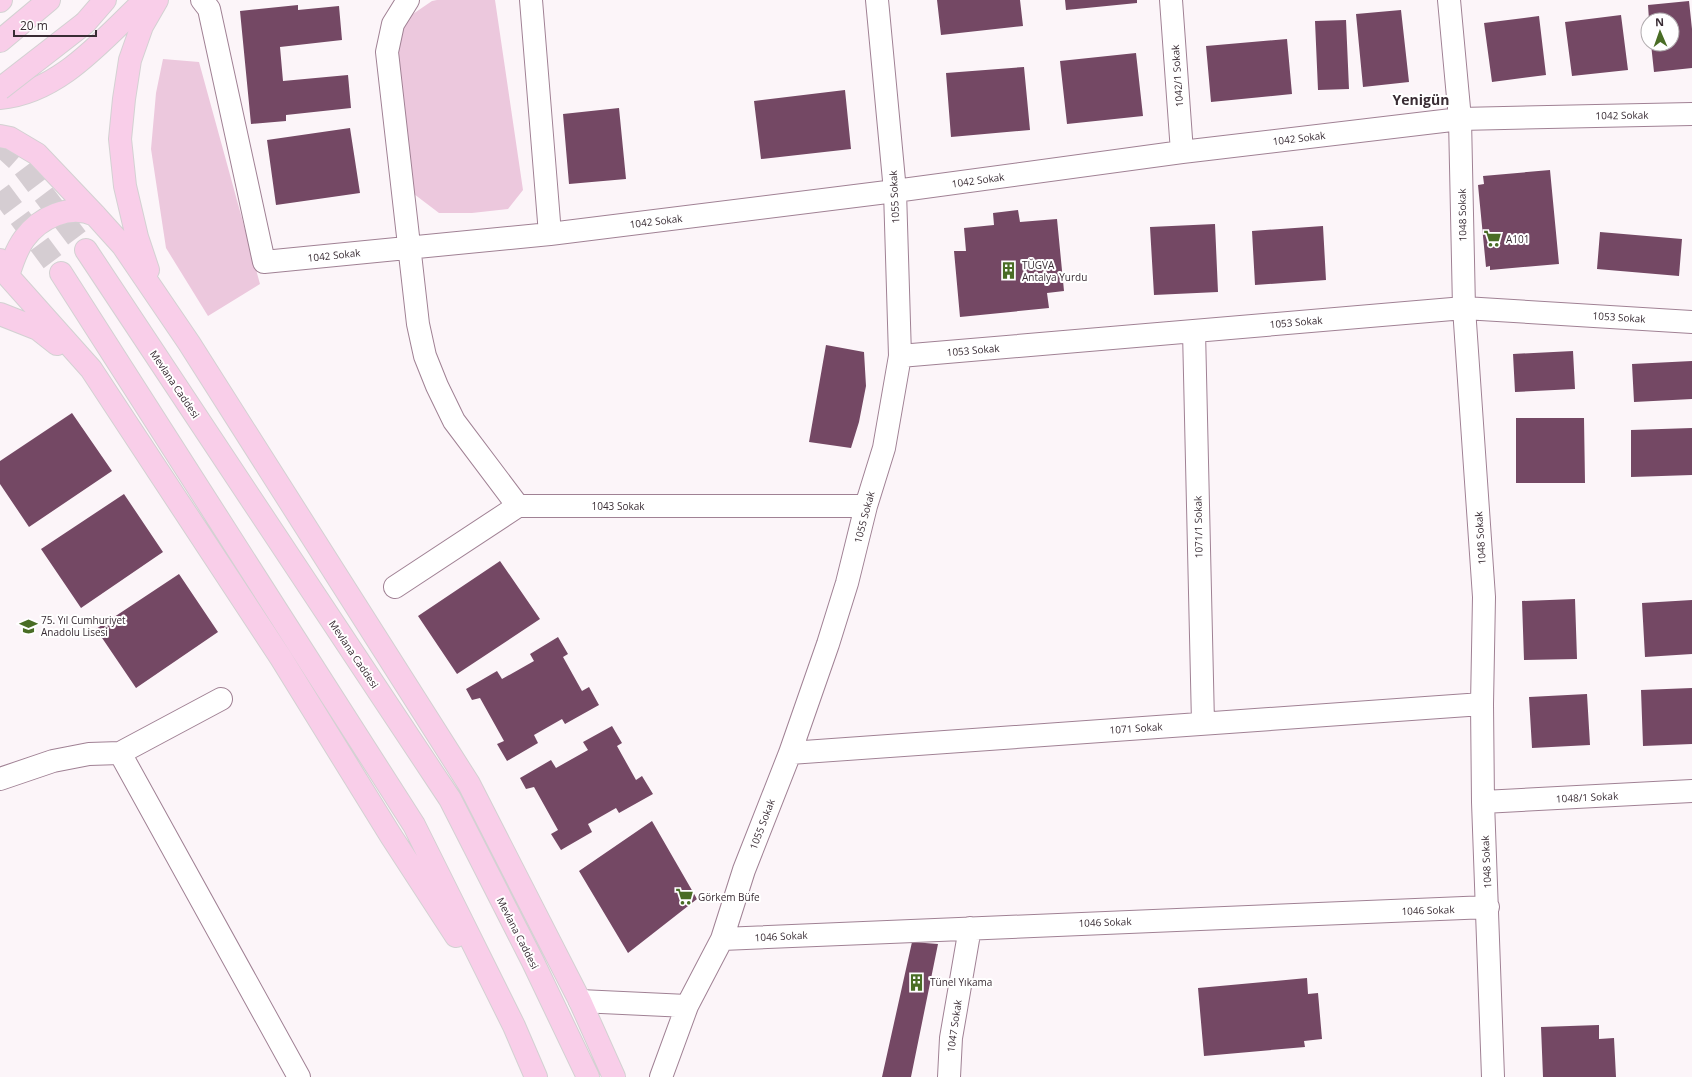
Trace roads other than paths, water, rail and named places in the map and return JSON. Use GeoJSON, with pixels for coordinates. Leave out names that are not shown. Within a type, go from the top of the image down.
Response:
{"type":"FeatureCollection","features":[{"type":"Feature","properties":{"kind":"main road"},"geometry":{"type":"LineString","coordinates":[[0,42],[49,0]]}},
{"type":"Feature","properties":{"kind":"main road"},"geometry":{"type":"LineString","coordinates":[[0,89],[85,23],[105,0]]}},
{"type":"Feature","properties":{"kind":"main road"},"geometry":{"type":"LineString","coordinates":[[0,98],[26,93],[54,80],[85,57],[145,0]]}},
{"type":"Feature","properties":{"kind":"main road"},"geometry":{"type":"LineString","coordinates":[[157,0],[142,26],[130,60],[120,139],[125,186],[133,222],[158,299]]}},
{"type":"Feature","properties":{"kind":"main road"},"geometry":{"type":"LineString","coordinates":[[0,75],[26,83],[54,80]]}},
{"type":"Feature","properties":{"kind":"main road"},"geometry":{"type":"LineString","coordinates":[[0,136],[10,138],[37,154],[94,214],[123,246],[188,343],[469,784],[580,1001],[614,1077]]}},
{"type":"Feature","properties":{"kind":"main road"},"geometry":{"type":"LineString","coordinates":[[94,214],[87,211],[72,210],[45,219],[24,238],[4,268],[91,369],[281,658],[391,836],[514,1026]]}},
{"type":"Feature","properties":{"kind":"main road","name":"Mevlana Caddesi"},"geometry":{"type":"LineString","coordinates":[[86,250],[450,799],[533,962],[588,1077]]}},
{"type":"Feature","properties":{"kind":"main road"},"geometry":{"type":"LineString","coordinates":[[62,273],[414,825],[514,1026],[536,1077]]}},
{"type":"Feature","properties":{"kind":"main road"},"geometry":{"type":"LineString","coordinates":[[0,314],[38,329],[91,369]]}},
{"type":"Feature","properties":{"kind":"street","name":"1042 Sokak"},"geometry":{"type":"LineString","coordinates":[[202,0],[209,9],[264,262],[550,234],[895,191],[1182,152],[1460,119],[1692,114]]}},
{"type":"Feature","properties":{"kind":"street"},"geometry":{"type":"LineString","coordinates":[[531,0],[550,234]]}},
{"type":"Feature","properties":{"kind":"street","name":"1055 Sokak"},"geometry":{"type":"LineString","coordinates":[[660,1077],[687,1006],[722,939],[744,870],[790,753],[843,596],[866,506],[884,448],[900,356],[895,191],[878,0]]}},
{"type":"Feature","properties":{"kind":"street","name":"1042/1 Sokak"},"geometry":{"type":"LineString","coordinates":[[1171,0],[1182,152]]}},
{"type":"Feature","properties":{"kind":"street","name":"1048 Sokak"},"geometry":{"type":"LineString","coordinates":[[1449,0],[1460,119],[1464,308],[1484,597],[1482,704],[1483,802],[1493,1077]]}},
{"type":"Feature","properties":{"kind":"street"},"geometry":{"type":"LineString","coordinates":[[395,588],[518,506],[454,421],[437,386],[425,356],[418,324],[387,52],[393,24],[409,1]]}},
{"type":"Feature","properties":{"kind":"street","name":"1053 Sokak"},"geometry":{"type":"LineString","coordinates":[[900,356],[1464,308],[1692,322]]}},
{"type":"Feature","properties":{"kind":"street","name":"1071/1 Sokak"},"geometry":{"type":"LineString","coordinates":[[1194,331],[1203,724]]}},
{"type":"Feature","properties":{"kind":"street","name":"1043 Sokak"},"geometry":{"type":"LineString","coordinates":[[518,506],[866,506]]}},
{"type":"Feature","properties":{"kind":"street"},"geometry":{"type":"LineString","coordinates":[[0,779],[53,761],[88,754],[120,753],[221,699]]}},
{"type":"Feature","properties":{"kind":"street","name":"1071 Sokak"},"geometry":{"type":"LineString","coordinates":[[790,753],[1482,704]]}},
{"type":"Feature","properties":{"kind":"street"},"geometry":{"type":"LineString","coordinates":[[120,753],[299,1077]]}},
{"type":"Feature","properties":{"kind":"street","name":"1048/1 Sokak"},"geometry":{"type":"LineString","coordinates":[[1483,802],[1692,792]]}},
{"type":"Feature","properties":{"kind":"street","name":"1046 Sokak"},"geometry":{"type":"LineString","coordinates":[[722,939],[1488,907]]}},
{"type":"Feature","properties":{"kind":"street","name":"1047 Sokak"},"geometry":{"type":"LineString","coordinates":[[949,1077],[951,1038],[970,928]]}},
{"type":"Feature","properties":{"kind":"street"},"geometry":{"type":"LineString","coordinates":[[580,1001],[687,1006]]}},
{"type":"Feature","properties":{"kind":"tunnel"},"geometry":{"type":"LineString","coordinates":[[0,145],[20,163],[86,250]]}},
{"type":"Feature","properties":{"kind":"tunnel"},"geometry":{"type":"LineString","coordinates":[[0,191],[61,273]]}},
{"type":"Feature","properties":{"kind":"place","name":"A101"},"geometry":{"type":"Point","coordinates":[1493,239]}},
{"type":"Feature","properties":{"kind":"place","name":"TÜGVA Antalya Yurdu"},"geometry":{"type":"Point","coordinates":[1009,271]}},
{"type":"Feature","properties":{"kind":"place","name":"75. Yıl Cumhuriyet Anadolu Lisesi"},"geometry":{"type":"Point","coordinates":[28,626]}},
{"type":"Feature","properties":{"kind":"place","name":"Görkem Büfe"},"geometry":{"type":"Point","coordinates":[685,897]}},
{"type":"Feature","properties":{"kind":"place","name":"Tünel Yıkama"},"geometry":{"type":"Point","coordinates":[917,982]}},
{"type":"Feature","properties":{"kind":"district","name":"Yenigün"},"geometry":{"type":"Point","coordinates":[1421,100]}}]}
